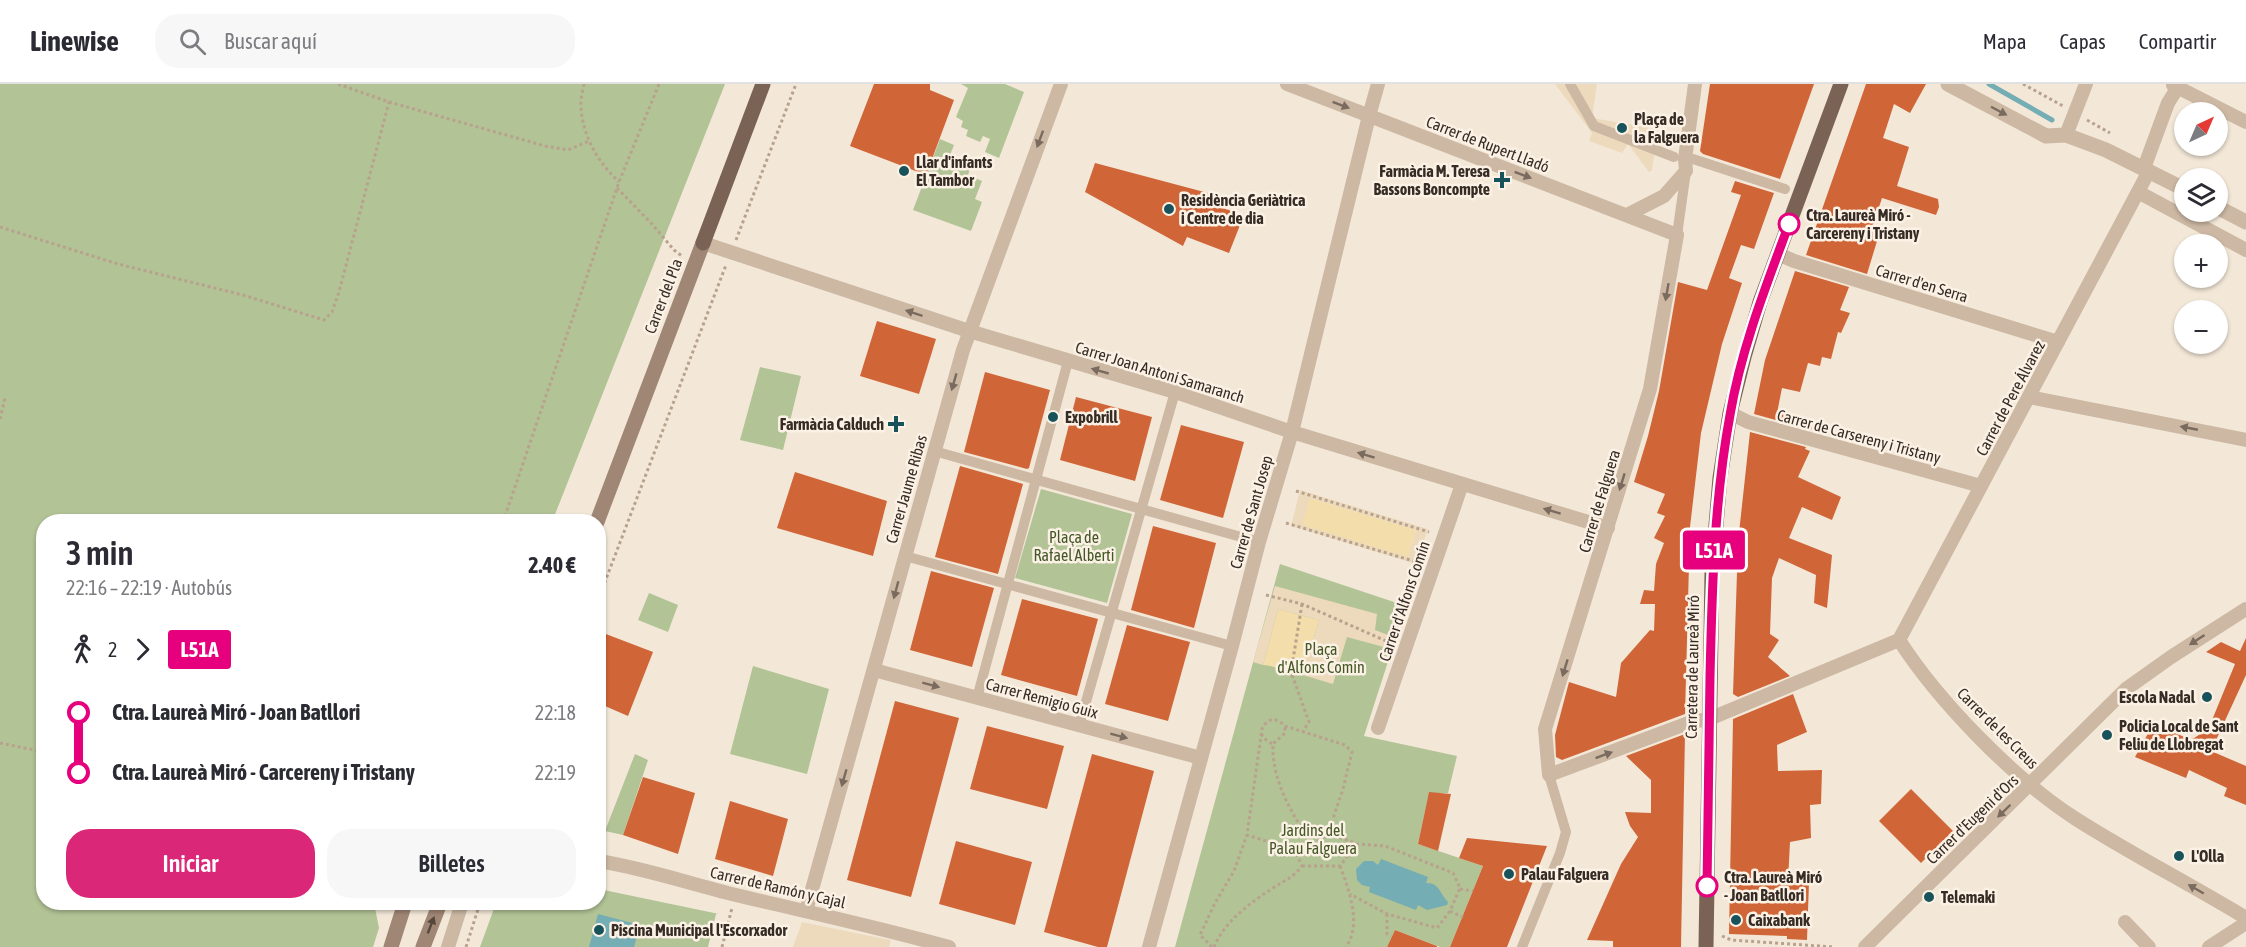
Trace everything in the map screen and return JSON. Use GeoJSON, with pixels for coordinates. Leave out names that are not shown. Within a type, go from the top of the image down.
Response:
{"type":"FeatureCollection","features":[{"type":"Feature","properties":{"kind":"main road","name":"Carrer del Pla"},"geometry":{"type":"LineString","coordinates":[[600,514],[764,84]]}},
{"type":"Feature","properties":{"kind":"main road","name":"Carretera de Laureà Miró"},"geometry":{"type":"LineString","coordinates":[[1706,947],[1712,572],[1720,478],[1730,413],[1747,346],[1778,254],[1841,84]]}},
{"type":"Feature","properties":{"kind":"main road"},"geometry":{"type":"LineString","coordinates":[[391,947],[403,910]]}},
{"type":"Feature","properties":{"kind":"main road"},"geometry":{"type":"LineString","coordinates":[[423,947],[437,910]]}},
{"type":"Feature","properties":{"kind":"street","name":"Carrer Jaume Ribas"},"geometry":{"type":"LineString","coordinates":[[806,911],[969,331],[1061,84]]}},
{"type":"Feature","properties":{"kind":"street","name":"Carrer de Rupert Lladó"},"geometry":{"type":"LineString","coordinates":[[1287,84],[1677,235]]}},
{"type":"Feature","properties":{"kind":"street","name":"Carrer de Sant Josep"},"geometry":{"type":"LineString","coordinates":[[1149,947],[1259,542],[1292,432],[1378,84]]}},
{"type":"Feature","properties":{"kind":"street"},"geometry":{"type":"LineString","coordinates":[[1569,84],[1594,126],[1674,157]]}},
{"type":"Feature","properties":{"kind":"street"},"geometry":{"type":"LineString","coordinates":[[1695,84],[1685,159],[1689,165],[1785,189]]}},
{"type":"Feature","properties":{"kind":"street"},"geometry":{"type":"LineString","coordinates":[[1948,84],[2046,136],[2066,135],[2174,184]]}},
{"type":"Feature","properties":{"kind":"street"},"geometry":{"type":"LineString","coordinates":[[2066,135],[2086,84]]}},
{"type":"Feature","properties":{"kind":"street"},"geometry":{"type":"LineString","coordinates":[[2177,85],[2246,122]]}},
{"type":"Feature","properties":{"kind":"street","name":"Carrer de Pere Álvarez"},"geometry":{"type":"LineString","coordinates":[[1899,640],[2138,192],[2168,103],[2177,85]]}},
{"type":"Feature","properties":{"kind":"street"},"geometry":{"type":"LineString","coordinates":[[1627,215],[1664,196],[1689,165]]}},
{"type":"Feature","properties":{"kind":"street"},"geometry":{"type":"LineString","coordinates":[[1677,235],[1689,165]]}},
{"type":"Feature","properties":{"kind":"street"},"geometry":{"type":"LineString","coordinates":[[2138,192],[2246,250]]}},
{"type":"Feature","properties":{"kind":"street"},"geometry":{"type":"LineString","coordinates":[[2228,213],[2246,222]]}},
{"type":"Feature","properties":{"kind":"street","name":"Carrer de Falguera"},"geometry":{"type":"LineString","coordinates":[[1549,775],[1545,729],[1650,389],[1677,235]]}},
{"type":"Feature","properties":{"kind":"street","name":"Carrer Joan Antoni Samaranch"},"geometry":{"type":"LineString","coordinates":[[703,243],[969,331],[1175,392],[1292,432],[1608,528]]}},
{"type":"Feature","properties":{"kind":"street","name":"Carrer d'en Serra"},"geometry":{"type":"LineString","coordinates":[[1778,254],[1794,261],[2058,342]]}},
{"type":"Feature","properties":{"kind":"street"},"geometry":{"type":"LineString","coordinates":[[977,698],[1068,361]]}},
{"type":"Feature","properties":{"kind":"street"},"geometry":{"type":"LineString","coordinates":[[1079,726],[1175,392]]}},
{"type":"Feature","properties":{"kind":"street"},"geometry":{"type":"LineString","coordinates":[[2029,397],[2246,439]]}},
{"type":"Feature","properties":{"kind":"street","name":"Carrer de Carsereny i Tristany"},"geometry":{"type":"LineString","coordinates":[[1730,413],[1748,422],[1981,486]]}},
{"type":"Feature","properties":{"kind":"street"},"geometry":{"type":"LineString","coordinates":[[934,451],[1259,542]]}},
{"type":"Feature","properties":{"kind":"street","name":"Carrer d'Alfons Comín"},"geometry":{"type":"LineString","coordinates":[[1378,728],[1462,484]]}},
{"type":"Feature","properties":{"kind":"street"},"geometry":{"type":"LineString","coordinates":[[905,556],[1232,646]]}},
{"type":"Feature","properties":{"kind":"street","name":"Carrer d'Eugeni d'Ors"},"geometry":{"type":"LineString","coordinates":[[1864,947],[2126,689],[2246,609]]}},
{"type":"Feature","properties":{"kind":"street"},"geometry":{"type":"LineString","coordinates":[[1522,947],[1560,853],[1566,832],[1549,775],[1691,722],[1709,719],[1899,640]]}},
{"type":"Feature","properties":{"kind":"street","name":"Carrer de les Creus"},"geometry":{"type":"LineString","coordinates":[[1899,640],[1916,665],[1966,722],[2031,784],[2075,819],[2246,921]]}},
{"type":"Feature","properties":{"kind":"street","name":"Carrer Remigio Guix"},"geometry":{"type":"LineString","coordinates":[[874,670],[1201,758]]}},
{"type":"Feature","properties":{"kind":"street","name":"Carrer de Ramón y Cajal"},"geometry":{"type":"LineString","coordinates":[[606,862],[900,933],[948,947]]}},
{"type":"Feature","properties":{"kind":"street"},"geometry":{"type":"LineString","coordinates":[[448,947],[460,910]]}},
{"type":"Feature","properties":{"kind":"street"},"geometry":{"type":"LineString","coordinates":[[2209,947],[2246,921]]}},
{"type":"Feature","properties":{"kind":"street"},"geometry":{"type":"LineString","coordinates":[[2125,922],[2149,947]]}},
{"type":"Feature","properties":{"kind":"street"},"geometry":{"type":"LineString","coordinates":[[896,947],[900,933]]}},
{"type":"Feature","properties":{"kind":"path"},"geometry":{"type":"LineString","coordinates":[[338,84],[389,102],[545,146],[568,150],[589,141]]}},
{"type":"Feature","properties":{"kind":"path"},"geometry":{"type":"LineString","coordinates":[[584,84],[581,107],[589,141],[603,167],[619,182]]}},
{"type":"Feature","properties":{"kind":"path"},"geometry":{"type":"LineString","coordinates":[[505,514],[619,182],[659,84]]}},
{"type":"Feature","properties":{"kind":"path"},"geometry":{"type":"LineString","coordinates":[[606,579],[796,84]]}},
{"type":"Feature","properties":{"kind":"path"},"geometry":{"type":"LineString","coordinates":[[0,227],[118,264],[243,295],[324,320],[332,312],[339,292],[389,102]]}},
{"type":"Feature","properties":{"kind":"path"},"geometry":{"type":"LineString","coordinates":[[617,188],[674,250],[694,264]]}},
{"type":"Feature","properties":{"kind":"path"},"geometry":{"type":"LineString","coordinates":[[0,418],[5,398]]}},
{"type":"Feature","properties":{"kind":"path"},"geometry":{"type":"LineString","coordinates":[[1296,491],[1444,536]]}},
{"type":"Feature","properties":{"kind":"path"},"geometry":{"type":"LineString","coordinates":[[1287,523],[1433,568]]}},
{"type":"Feature","properties":{"kind":"path"},"geometry":{"type":"LineString","coordinates":[[1266,595],[1302,604],[1406,648]]}},
{"type":"Feature","properties":{"kind":"path"},"geometry":{"type":"LineString","coordinates":[[1302,604],[1291,672],[1309,723],[1303,731]]}},
{"type":"Feature","properties":{"kind":"path"},"geometry":{"type":"LineString","coordinates":[[1296,853],[1314,845],[1328,833],[1343,789],[1352,752],[1345,745],[1285,726],[1279,720],[1272,719],[1265,722],[1261,734],[1247,835],[1234,871],[1200,935],[1213,947],[1236,917],[1268,891],[1292,878],[1302,866]]}},
{"type":"Feature","properties":{"kind":"path"},"geometry":{"type":"LineString","coordinates":[[1273,744],[1285,733],[1285,726]]}},
{"type":"Feature","properties":{"kind":"path"},"geometry":{"type":"LineString","coordinates":[[1261,734],[1273,744]]}},
{"type":"Feature","properties":{"kind":"path"},"geometry":{"type":"LineString","coordinates":[[0,743],[36,750]]}},
{"type":"Feature","properties":{"kind":"path"},"geometry":{"type":"LineString","coordinates":[[1273,744],[1278,780],[1306,835],[1314,845]]}},
{"type":"Feature","properties":{"kind":"path"},"geometry":{"type":"LineString","coordinates":[[1328,833],[1357,844],[1386,846],[1453,873],[1460,888],[1450,911],[1437,928],[1387,914],[1350,894]]}},
{"type":"Feature","properties":{"kind":"path"},"geometry":{"type":"LineString","coordinates":[[1247,835],[1296,853],[1302,866]]}},
{"type":"Feature","properties":{"kind":"path"},"geometry":{"type":"LineString","coordinates":[[1340,866],[1357,844]]}},
{"type":"Feature","properties":{"kind":"path"},"geometry":{"type":"LineString","coordinates":[[1302,866],[1340,866]]}},
{"type":"Feature","properties":{"kind":"path"},"geometry":{"type":"LineString","coordinates":[[1340,866],[1350,894],[1353,920],[1352,938],[1346,947]]}},
{"type":"Feature","properties":{"kind":"path"},"geometry":{"type":"LineString","coordinates":[[1460,888],[1473,891]]}},
{"type":"Feature","properties":{"kind":"path"},"geometry":{"type":"LineString","coordinates":[[722,947],[736,895]]}},
{"type":"Feature","properties":{"kind":"path"},"geometry":{"type":"LineString","coordinates":[[466,947],[478,910]]}},
{"type":"Feature","properties":{"kind":"path"},"geometry":{"type":"LineString","coordinates":[[1450,911],[1462,917]]}},
{"type":"Feature","properties":{"kind":"path"},"geometry":{"type":"LineString","coordinates":[[1387,914],[1387,934],[1391,936]]}},
{"type":"Feature","properties":{"kind":"path"},"geometry":{"type":"LineString","coordinates":[[1720,932],[1723,938],[1731,940],[1834,947]]}},
{"type":"Feature","properties":{"kind":"green space"},"geometry":{"type":"Polygon","coordinates":[[[0,84],[725,84],[555,514],[36,514],[36,910],[375,910],[379,928],[373,947],[0,947],[0,84]]]}},
{"type":"Feature","properties":{"kind":"green space"},"geometry":{"type":"Polygon","coordinates":[[[961,84],[1005,84],[1024,92],[999,158],[985,152],[990,139],[983,136],[980,142],[966,136],[968,130],[961,127],[963,121],[956,117],[968,88],[961,84]]]}},
{"type":"Feature","properties":{"kind":"green space"},"geometry":{"type":"Polygon","coordinates":[[[940,139],[954,145],[950,155],[957,158],[955,163],[970,169],[968,175],[982,181],[975,199],[982,202],[971,231],[913,210],[940,139]]]}},
{"type":"Feature","properties":{"kind":"green space"},"geometry":{"type":"Polygon","coordinates":[[[760,367],[801,376],[783,450],[740,440],[760,367]]]}},
{"type":"Feature","properties":{"kind":"green space","name":"Plaça de Rafael Alberti"},"geometry":{"type":"Polygon","coordinates":[[[1041,489],[1132,514],[1107,603],[1015,578],[1041,489]]]}},
{"type":"Feature","properties":{"kind":"green space","name":"Jardins del Palau Falguera"},"geometry":{"type":"Polygon","coordinates":[[[1280,564],[1406,606],[1364,736],[1457,756],[1448,793],[1429,793],[1418,844],[1483,866],[1450,947],[1440,947],[1395,930],[1387,947],[1175,947],[1280,564]]]}},
{"type":"Feature","properties":{"kind":"green space"},"geometry":{"type":"Polygon","coordinates":[[[649,593],[678,605],[668,632],[638,620],[649,593]]]}},
{"type":"Feature","properties":{"kind":"green space"},"geometry":{"type":"Polygon","coordinates":[[[753,666],[829,689],[807,774],[730,754],[753,666]]]}},
{"type":"Feature","properties":{"kind":"green space"},"geometry":{"type":"Polygon","coordinates":[[[635,754],[648,760],[623,835],[606,831],[635,754]]]}},
{"type":"Feature","properties":{"kind":"green space","name":"Piscina Municipal l'Escorxador"},"geometry":{"type":"Polygon","coordinates":[[[606,890],[719,914],[716,914],[708,947],[480,947],[493,910],[606,910],[606,890]]]}},
{"type":"Feature","properties":{"kind":"sand"},"geometry":{"type":"Polygon","coordinates":[[[1310,498],[1416,530],[1408,558],[1301,525],[1310,498]]]}},
{"type":"Feature","properties":{"kind":"sand"},"geometry":{"type":"Polygon","coordinates":[[[1278,609],[1319,620],[1303,675],[1263,665],[1278,609]]]}},
{"type":"Feature","properties":{"kind":"shaded area","name":"Plaça de la Falguera"},"geometry":{"type":"Polygon","coordinates":[[[1555,84],[1597,84],[1592,118],[1658,129],[1652,170],[1649,172],[1628,144],[1622,153],[1589,141],[1592,133],[1555,84]]]}},
{"type":"Feature","properties":{"kind":"shaded area"},"geometry":{"type":"Polygon","coordinates":[[[1300,490],[1428,529],[1416,564],[1291,526],[1300,490]],[[1310,498],[1302,525],[1408,557],[1416,530],[1310,498]]]}},
{"type":"Feature","properties":{"kind":"shaded area","name":"Plaça d'Alfons Comín"},"geometry":{"type":"Polygon","coordinates":[[[1275,586],[1377,614],[1375,630],[1396,638],[1391,649],[1347,637],[1333,684],[1303,675],[1319,620],[1278,609],[1263,665],[1253,662],[1275,586]]]}},
{"type":"Feature","properties":{"kind":"shaded area"},"geometry":{"type":"Polygon","coordinates":[[[802,922],[891,940],[889,947],[793,947],[802,922]]]}},
{"type":"Feature","properties":{"kind":"water"},"geometry":{"type":"Polygon","coordinates":[[[1381,859],[1428,877],[1426,883],[1437,886],[1448,902],[1447,905],[1427,910],[1418,905],[1416,910],[1369,892],[1370,887],[1362,885],[1357,880],[1356,869],[1364,861],[1373,861],[1378,865],[1381,859]]]}},
{"type":"Feature","properties":{"kind":"water"},"geometry":{"type":"Polygon","coordinates":[[[598,914],[640,925],[634,947],[589,947],[598,914]]]}},
{"type":"Feature","properties":{"kind":"building"},"geometry":{"type":"Polygon","coordinates":[[[874,84],[930,84],[930,90],[954,100],[926,175],[850,146],[874,84]]]}},
{"type":"Feature","properties":{"kind":"building"},"geometry":{"type":"Polygon","coordinates":[[[1710,84],[1814,84],[1780,179],[1703,154],[1700,151],[1710,84]]]}},
{"type":"Feature","properties":{"kind":"building"},"geometry":{"type":"Polygon","coordinates":[[[1866,84],[1926,84],[1910,113],[1894,104],[1883,138],[1909,147],[1897,186],[1938,199],[1939,207],[1936,215],[1882,198],[1873,225],[1881,228],[1867,274],[1806,255],[1866,84]]]}},
{"type":"Feature","properties":{"kind":"building","name":"Residència Geriàtrica i Centre de dia"},"geometry":{"type":"Polygon","coordinates":[[[1095,163],[1208,193],[1204,202],[1244,215],[1229,253],[1187,237],[1183,246],[1085,192],[1095,163]]]}},
{"type":"Feature","properties":{"kind":"building"},"geometry":{"type":"Polygon","coordinates":[[[1735,181],[1774,193],[1754,249],[1741,245],[1729,278],[1742,283],[1722,344],[1701,433],[1690,527],[1685,714],[1562,760],[1556,757],[1555,735],[1569,682],[1616,697],[1621,663],[1650,630],[1654,631],[1655,604],[1640,604],[1644,590],[1654,591],[1656,564],[1664,543],[1654,538],[1665,516],[1657,513],[1665,494],[1634,482],[1659,391],[1678,282],[1707,290],[1741,195],[1731,192],[1735,181]]]}},
{"type":"Feature","properties":{"kind":"building"},"geometry":{"type":"Polygon","coordinates":[[[1795,271],[1849,287],[1840,310],[1850,313],[1841,333],[1838,332],[1831,359],[1822,357],[1820,366],[1808,363],[1800,392],[1782,388],[1777,413],[1813,423],[1811,430],[1754,414],[1765,360],[1795,271]]]}},
{"type":"Feature","properties":{"kind":"building"},"geometry":{"type":"Polygon","coordinates":[[[877,321],[936,339],[919,394],[860,376],[877,321]]]}},
{"type":"Feature","properties":{"kind":"building"},"geometry":{"type":"Polygon","coordinates":[[[985,372],[1050,390],[1027,469],[964,452],[985,372]]]}},
{"type":"Feature","properties":{"kind":"building"},"geometry":{"type":"Polygon","coordinates":[[[1076,397],[1152,417],[1135,481],[1060,460],[1076,397]]]}},
{"type":"Feature","properties":{"kind":"building"},"geometry":{"type":"Polygon","coordinates":[[[1181,425],[1244,442],[1223,518],[1160,500],[1181,425]]]}},
{"type":"Feature","properties":{"kind":"building"},"geometry":{"type":"Polygon","coordinates":[[[1750,432],[1806,447],[1805,449],[1810,451],[1798,477],[1841,497],[1832,520],[1802,507],[1789,538],[1832,555],[1827,608],[1814,603],[1816,575],[1779,558],[1772,578],[1770,634],[1779,640],[1768,657],[1790,676],[1738,697],[1733,694],[1738,542],[1750,432]]]}},
{"type":"Feature","properties":{"kind":"building"},"geometry":{"type":"Polygon","coordinates":[[[960,466],[1023,484],[998,574],[935,557],[960,466]]]}},
{"type":"Feature","properties":{"kind":"building"},"geometry":{"type":"Polygon","coordinates":[[[795,472],[887,501],[873,556],[777,528],[795,472]]]}},
{"type":"Feature","properties":{"kind":"building"},"geometry":{"type":"Polygon","coordinates":[[[1153,526],[1216,543],[1194,628],[1131,610],[1153,526]]]}},
{"type":"Feature","properties":{"kind":"building"},"geometry":{"type":"Polygon","coordinates":[[[931,571],[994,588],[972,667],[910,650],[931,571]]]}},
{"type":"Feature","properties":{"kind":"building"},"geometry":{"type":"Polygon","coordinates":[[[1022,599],[1098,619],[1077,696],[1001,675],[1022,599]]]}},
{"type":"Feature","properties":{"kind":"building"},"geometry":{"type":"Polygon","coordinates":[[[1127,625],[1190,642],[1168,721],[1105,704],[1127,625]]]}},
{"type":"Feature","properties":{"kind":"building"},"geometry":{"type":"Polygon","coordinates":[[[606,634],[653,652],[628,716],[606,706],[606,634]]]}},
{"type":"Feature","properties":{"kind":"building"},"geometry":{"type":"Polygon","coordinates":[[[2246,638],[2246,675],[2211,751],[2246,766],[2246,805],[2224,796],[2227,788],[2189,770],[2186,778],[2135,757],[2150,730],[2161,734],[2164,728],[2191,740],[2210,725],[2235,664],[2206,652],[2221,642],[2240,651],[2246,638]]]}},
{"type":"Feature","properties":{"kind":"building"},"geometry":{"type":"Polygon","coordinates":[[[1793,694],[1807,732],[1777,745],[1778,771],[1822,770],[1821,804],[1810,805],[1811,838],[1790,842],[1788,881],[1809,882],[1807,940],[1787,939],[1787,936],[1729,934],[1733,719],[1793,694]]]}},
{"type":"Feature","properties":{"kind":"building"},"geometry":{"type":"Polygon","coordinates":[[[895,701],[959,718],[911,897],[847,880],[895,701]]]}},
{"type":"Feature","properties":{"kind":"building"},"geometry":{"type":"Polygon","coordinates":[[[987,726],[1064,746],[1047,809],[970,789],[987,726]]]}},
{"type":"Feature","properties":{"kind":"building"},"geometry":{"type":"Polygon","coordinates":[[[1685,734],[1681,947],[1613,947],[1613,941],[1587,940],[1621,864],[1638,837],[1630,826],[1625,812],[1651,813],[1651,780],[1626,756],[1685,734]]]}},
{"type":"Feature","properties":{"kind":"building"},"geometry":{"type":"Polygon","coordinates":[[[1092,754],[1154,771],[1107,947],[1098,947],[1044,932],[1092,754]]]}},
{"type":"Feature","properties":{"kind":"building"},"geometry":{"type":"Polygon","coordinates":[[[643,777],[695,793],[678,854],[623,835],[643,777]]]}},
{"type":"Feature","properties":{"kind":"building"},"geometry":{"type":"Polygon","coordinates":[[[1911,789],[1953,831],[1921,863],[1879,821],[1911,789]]]}},
{"type":"Feature","properties":{"kind":"building"},"geometry":{"type":"Polygon","coordinates":[[[1429,792],[1451,794],[1438,851],[1418,844],[1429,792]]]}},
{"type":"Feature","properties":{"kind":"building"},"geometry":{"type":"Polygon","coordinates":[[[730,801],[788,819],[773,876],[715,859],[730,801]]]}},
{"type":"Feature","properties":{"kind":"building","name":"Palau Falguera"},"geometry":{"type":"Polygon","coordinates":[[[1467,838],[1547,846],[1507,947],[1450,947],[1483,866],[1459,858],[1467,838]]]}},
{"type":"Feature","properties":{"kind":"building"},"geometry":{"type":"Polygon","coordinates":[[[956,841],[1032,862],[1015,925],[939,904],[956,841]]]}},
{"type":"Feature","properties":{"kind":"building"},"geometry":{"type":"Polygon","coordinates":[[[1395,930],[1437,946],[1437,947],[1387,947],[1395,930]]]}},
{"type":"Feature","properties":{"kind":"waterway"},"geometry":{"type":"LineString","coordinates":[[1989,84],[2052,120]]}},
{"type":"Feature","properties":{"kind":"bus line","name":"L51A"},"geometry":{"type":"LineString","coordinates":[[1707,886],[1712,572],[1720,478],[1730,413],[1744,357],[1760,302],[1789,224]]}},
{"type":"Feature","properties":{"kind":"place","name":"Plaça de la Falguera"},"geometry":{"type":"Point","coordinates":[1622,128]}},
{"type":"Feature","properties":{"kind":"place","name":"Llar d'infants El Tambor"},"geometry":{"type":"Point","coordinates":[904,171]}},
{"type":"Feature","properties":{"kind":"place","name":"Farmàcia M. Teresa Bassons Boncompte"},"geometry":{"type":"Point","coordinates":[1502,180]}},
{"type":"Feature","properties":{"kind":"place","name":"Residència Geriàtrica i Centre de dia"},"geometry":{"type":"Point","coordinates":[1169,209]}},
{"type":"Feature","properties":{"kind":"place","name":"Ctra. Laureà Miró - Carcereny i Tristany"},"geometry":{"type":"Point","coordinates":[1789,224]}},
{"type":"Feature","properties":{"kind":"place","name":"Expobrill"},"geometry":{"type":"Point","coordinates":[1053,417]}},
{"type":"Feature","properties":{"kind":"place","name":"Farmàcia Calduch"},"geometry":{"type":"Point","coordinates":[896,424]}},
{"type":"Feature","properties":{"kind":"place","name":"Escola Nadal"},"geometry":{"type":"Point","coordinates":[2207,697]}},
{"type":"Feature","properties":{"kind":"place","name":"Policia Local de Sant Feliu de Llobregat"},"geometry":{"type":"Point","coordinates":[2107,735]}},
{"type":"Feature","properties":{"kind":"place","name":"L'Olla"},"geometry":{"type":"Point","coordinates":[2179,856]}},
{"type":"Feature","properties":{"kind":"place","name":"Palau Falguera"},"geometry":{"type":"Point","coordinates":[1509,874]}},
{"type":"Feature","properties":{"kind":"place","name":"Ctra. Laureà Miró - Joan Batllori"},"geometry":{"type":"Point","coordinates":[1707,886]}},
{"type":"Feature","properties":{"kind":"place","name":"Telemaki"},"geometry":{"type":"Point","coordinates":[1929,897]}},
{"type":"Feature","properties":{"kind":"place","name":"Caixabank"},"geometry":{"type":"Point","coordinates":[1736,920]}},
{"type":"Feature","properties":{"kind":"place","name":"Piscina Municipal l'Escorxador"},"geometry":{"type":"Point","coordinates":[599,930]}}]}
